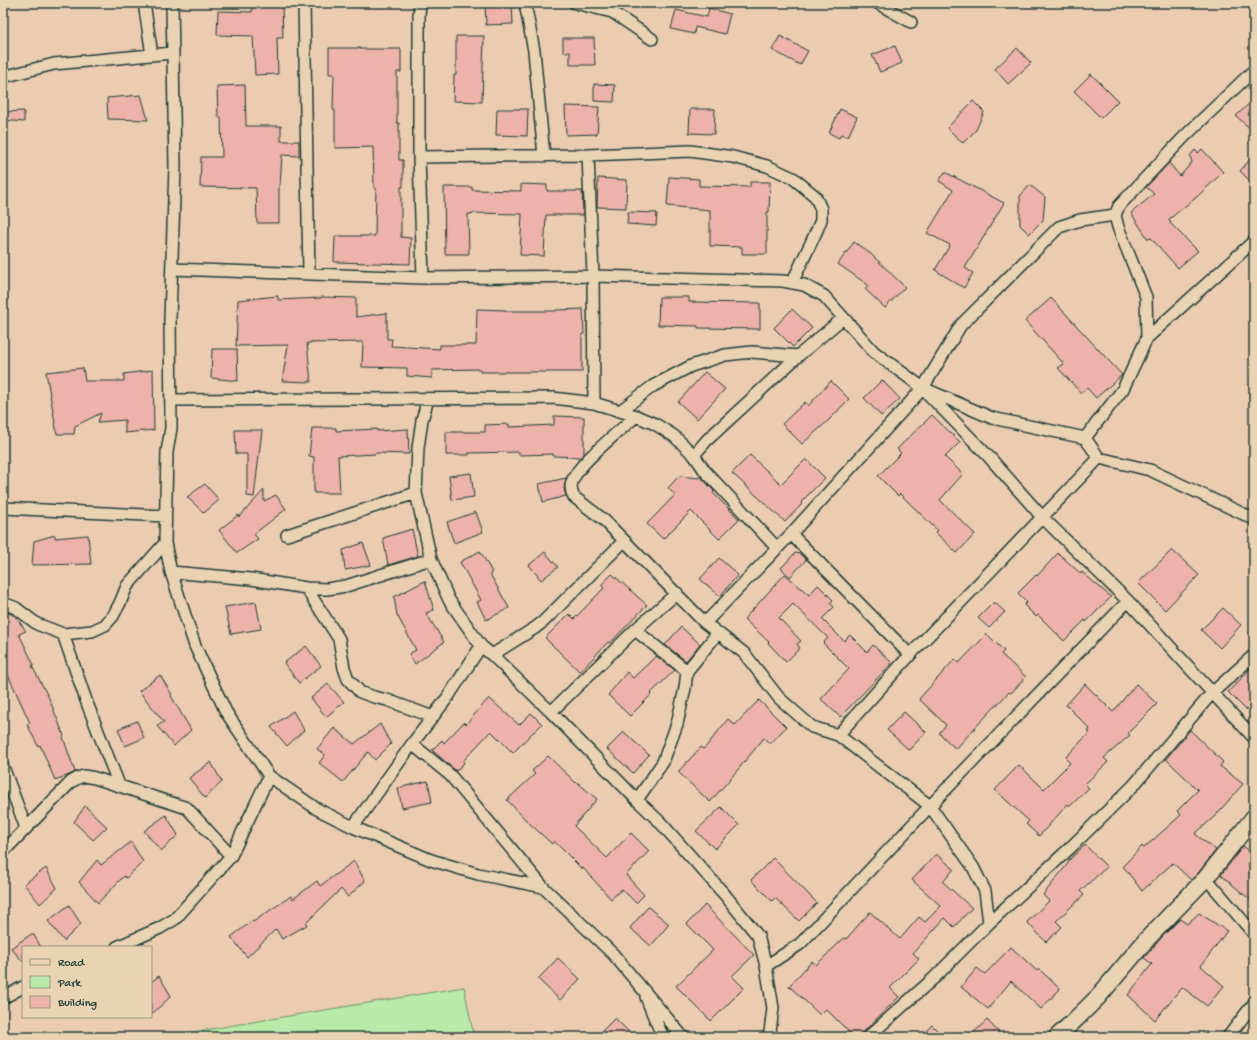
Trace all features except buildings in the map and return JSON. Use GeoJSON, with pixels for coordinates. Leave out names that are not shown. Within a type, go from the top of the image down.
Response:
{"type":"FeatureCollection","features":[{"type":"Feature","properties":{"kind":"street"},"geometry":{"type":"LineString","coordinates":[[144,3],[152,55]]}},
{"type":"Feature","properties":{"kind":"street"},"geometry":{"type":"LineString","coordinates":[[172,3],[174,167],[170,319],[171,428],[167,452],[165,543],[171,572],[195,646],[226,712],[269,776],[317,809],[353,827],[431,860],[478,874],[543,887]]}},
{"type":"Feature","properties":{"kind":"street"},"geometry":{"type":"LineString","coordinates":[[304,3],[309,274]]}},
{"type":"Feature","properties":{"kind":"street"},"geometry":{"type":"LineString","coordinates":[[420,3],[419,157],[423,278]]}},
{"type":"Feature","properties":{"kind":"street"},"geometry":{"type":"LineString","coordinates":[[524,3],[534,52],[544,156]]}},
{"type":"Feature","properties":{"kind":"street"},"geometry":{"type":"LineString","coordinates":[[575,3],[612,12],[652,39]]}},
{"type":"Feature","properties":{"kind":"street"},"geometry":{"type":"LineString","coordinates":[[877,3],[912,22]]}},
{"type":"Feature","properties":{"kind":"street"},"geometry":{"type":"LineString","coordinates":[[3,77],[54,64],[172,53]]}},
{"type":"Feature","properties":{"kind":"street"},"geometry":{"type":"LineString","coordinates":[[1147,338],[1146,297],[1118,227],[1115,215],[1119,206],[1185,136],[1254,70]]}},
{"type":"Feature","properties":{"kind":"street"},"geometry":{"type":"LineString","coordinates":[[419,157],[544,156],[690,151],[732,157],[767,166],[793,178],[814,196],[821,209],[821,220],[792,283]]}},
{"type":"Feature","properties":{"kind":"street"},"geometry":{"type":"LineString","coordinates":[[588,155],[593,276],[594,403]]}},
{"type":"Feature","properties":{"kind":"street"},"geometry":{"type":"LineString","coordinates":[[705,623],[791,534],[923,388],[961,324],[1059,227],[1080,220],[1115,215]]}},
{"type":"Feature","properties":{"kind":"street"},"geometry":{"type":"LineString","coordinates":[[1085,438],[1123,389],[1147,338],[1254,242]]}},
{"type":"Feature","properties":{"kind":"street"},"geometry":{"type":"LineString","coordinates":[[172,269],[423,278],[593,276],[783,281],[804,285],[824,296],[874,352],[923,388],[990,458],[1043,518],[1128,601],[1254,738]]}},
{"type":"Feature","properties":{"kind":"street"},"geometry":{"type":"LineString","coordinates":[[694,455],[707,440],[798,356],[843,318]]}},
{"type":"Feature","properties":{"kind":"street"},"geometry":{"type":"LineString","coordinates":[[620,411],[653,386],[691,366],[724,355],[752,352],[798,356]]}},
{"type":"Feature","properties":{"kind":"street"},"geometry":{"type":"LineString","coordinates":[[923,388],[992,418],[1085,438],[1099,458],[1150,470],[1254,519]]}},
{"type":"Feature","properties":{"kind":"street"},"geometry":{"type":"LineString","coordinates":[[171,400],[553,398],[594,403],[636,416],[655,424],[674,436],[694,455],[705,471],[777,548]]}},
{"type":"Feature","properties":{"kind":"street"},"geometry":{"type":"LineString","coordinates":[[428,399],[422,420],[418,448],[416,493],[431,559],[449,600],[481,646],[551,712],[660,822],[758,936],[766,966],[773,1008],[768,1037]]}},
{"type":"Feature","properties":{"kind":"street"},"geometry":{"type":"LineString","coordinates":[[636,416],[580,468],[572,481],[571,492],[574,497],[604,520],[705,623],[717,634],[744,653],[779,698],[812,726],[838,735],[930,806],[973,867],[985,891],[989,923]]}},
{"type":"Feature","properties":{"kind":"street"},"geometry":{"type":"LineString","coordinates":[[838,735],[910,655],[1099,458]]}},
{"type":"Feature","properties":{"kind":"street"},"geometry":{"type":"LineString","coordinates":[[287,535],[416,493]]}},
{"type":"Feature","properties":{"kind":"street"},"geometry":{"type":"LineString","coordinates":[[3,508],[166,516]]}},
{"type":"Feature","properties":{"kind":"street"},"geometry":{"type":"LineString","coordinates":[[791,534],[910,655]]}},
{"type":"Feature","properties":{"kind":"street"},"geometry":{"type":"LineString","coordinates":[[492,655],[535,628],[562,604],[624,541]]}},
{"type":"Feature","properties":{"kind":"street"},"geometry":{"type":"LineString","coordinates":[[3,603],[16,608],[37,624],[63,634],[92,631],[105,625],[113,616],[127,586],[165,543]]}},
{"type":"Feature","properties":{"kind":"street"},"geometry":{"type":"LineString","coordinates":[[171,572],[251,579],[306,588],[327,589],[346,586],[431,559]]}},
{"type":"Feature","properties":{"kind":"street"},"geometry":{"type":"LineString","coordinates":[[306,588],[339,639],[344,668],[348,679],[360,692],[433,717]]}},
{"type":"Feature","properties":{"kind":"street"},"geometry":{"type":"LineString","coordinates":[[551,712],[635,630],[677,593]]}},
{"type":"Feature","properties":{"kind":"street"},"geometry":{"type":"LineString","coordinates":[[766,966],[800,944],[930,806],[1128,601]]}},
{"type":"Feature","properties":{"kind":"street"},"geometry":{"type":"LineString","coordinates":[[635,630],[687,671]]}},
{"type":"Feature","properties":{"kind":"street"},"geometry":{"type":"LineString","coordinates":[[63,634],[87,703],[119,786]]}},
{"type":"Feature","properties":{"kind":"street"},"geometry":{"type":"LineString","coordinates":[[637,800],[663,762],[679,717],[687,671],[717,634]]}},
{"type":"Feature","properties":{"kind":"street"},"geometry":{"type":"LineString","coordinates":[[353,827],[412,744],[448,697],[481,646]]}},
{"type":"Feature","properties":{"kind":"street"},"geometry":{"type":"LineString","coordinates":[[868,1037],[934,978],[989,923],[1070,848],[1133,786],[1212,692],[1254,655]]}},
{"type":"Feature","properties":{"kind":"street"},"geometry":{"type":"LineString","coordinates":[[412,744],[450,775],[543,887],[613,954],[683,1037]]}},
{"type":"Feature","properties":{"kind":"street"},"geometry":{"type":"LineString","coordinates":[[3,767],[26,828]]}},
{"type":"Feature","properties":{"kind":"street"},"geometry":{"type":"LineString","coordinates":[[3,852],[71,782],[84,776],[187,808],[231,856]]}},
{"type":"Feature","properties":{"kind":"street"},"geometry":{"type":"LineString","coordinates":[[119,946],[160,928],[175,919],[231,856],[269,776]]}},
{"type":"Feature","properties":{"kind":"street"},"geometry":{"type":"LineString","coordinates":[[1058,1037],[1098,997],[1148,938],[1206,878],[1254,817]]}},
{"type":"Feature","properties":{"kind":"street"},"geometry":{"type":"LineString","coordinates":[[1206,878],[1254,934]]}},
{"type":"Feature","properties":{"kind":"street"},"geometry":{"type":"LineString","coordinates":[[3,998],[22,988]]}},
{"type":"Feature","properties":{"kind":"street"},"geometry":{"type":"LineString","coordinates":[[644,990],[663,1037]]}},
{"type":"Feature","properties":{"kind":"street"},"geometry":{"type":"LineString","coordinates":[[1228,1037],[1254,1003]]}},
{"type":"Feature","properties":{"kind":"green space"},"geometry":{"type":"Polygon","coordinates":[[[464,987],[474,1037],[162,1037],[464,987]]]}}]}
